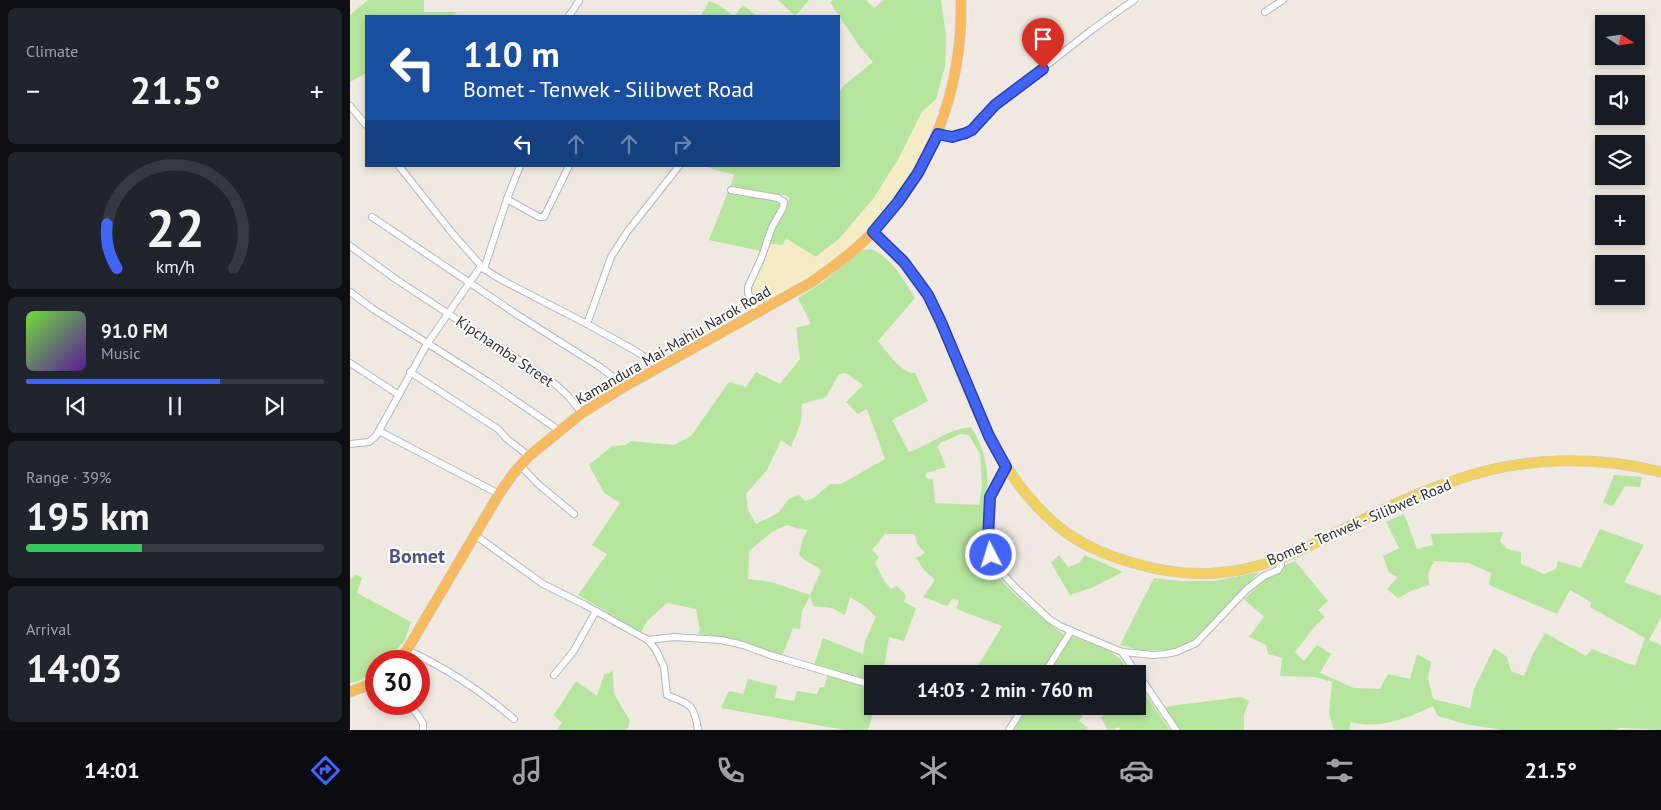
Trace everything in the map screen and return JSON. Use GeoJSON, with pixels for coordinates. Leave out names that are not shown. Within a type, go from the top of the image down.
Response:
{"type":"FeatureCollection","features":[{"type":"Feature","properties":{"kind":"highway","name":"Kamandura Mai-Mahiu Narok Road"},"geometry":{"type":"LineString","coordinates":[[407,650],[499,494],[529,456],[582,413],[622,388],[816,279],[873,232],[898,202],[918,173],[938,134],[957,64],[961,0]]}},
{"type":"Feature","properties":{"kind":"highway"},"geometry":{"type":"LineString","coordinates":[[350,692],[365,686]]}},
{"type":"Feature","properties":{"kind":"main road","name":"Bomet - Tenwek - Silibwet Road"},"geometry":{"type":"LineString","coordinates":[[873,232],[904,262],[928,295],[989,436],[1006,467],[1022,490],[1056,525],[1091,548],[1112,557],[1161,570],[1209,574],[1269,562],[1323,540],[1409,498],[1457,479],[1481,472],[1525,464],[1581,461],[1617,463],[1661,472]]}},
{"type":"Feature","properties":{"kind":"street"},"geometry":{"type":"LineString","coordinates":[[938,134],[952,137],[972,130],[1002,100],[1082,37],[1134,0]]}},
{"type":"Feature","properties":{"kind":"street"},"geometry":{"type":"LineString","coordinates":[[1265,12],[1283,0]]}},
{"type":"Feature","properties":{"kind":"street"},"geometry":{"type":"LineString","coordinates":[[570,15],[580,1]]}},
{"type":"Feature","properties":{"kind":"street"},"geometry":{"type":"LineString","coordinates":[[350,106],[365,124]]}},
{"type":"Feature","properties":{"kind":"street"},"geometry":{"type":"LineString","coordinates":[[400,167],[482,268],[634,350],[660,367]]}},
{"type":"Feature","properties":{"kind":"street"},"geometry":{"type":"LineString","coordinates":[[350,444],[369,442],[380,431],[410,372],[447,312],[482,268],[520,167]]}},
{"type":"Feature","properties":{"kind":"street"},"geometry":{"type":"LineString","coordinates":[[507,199],[539,217],[544,217],[569,167]]}},
{"type":"Feature","properties":{"kind":"street"},"geometry":{"type":"LineString","coordinates":[[587,324],[610,257],[627,232],[678,167]]}},
{"type":"Feature","properties":{"kind":"street"},"geometry":{"type":"LineString","coordinates":[[731,190],[778,198],[784,202],[748,288],[748,293],[758,313]]}},
{"type":"Feature","properties":{"kind":"street"},"geometry":{"type":"LineString","coordinates":[[372,217],[516,314],[600,367],[613,377],[622,388]]}},
{"type":"Feature","properties":{"kind":"street","name":"Kipchamba Street"},"geometry":{"type":"LineString","coordinates":[[350,246],[397,280],[554,383],[582,413]]}},
{"type":"Feature","properties":{"kind":"street"},"geometry":{"type":"LineString","coordinates":[[350,292],[373,309],[531,410],[560,431]]}},
{"type":"Feature","properties":{"kind":"street"},"geometry":{"type":"LineString","coordinates":[[350,363],[399,395]]}},
{"type":"Feature","properties":{"kind":"street"},"geometry":{"type":"LineString","coordinates":[[410,372],[498,429],[507,439],[529,456]]}},
{"type":"Feature","properties":{"kind":"street"},"geometry":{"type":"LineString","coordinates":[[380,431],[499,494]]}},
{"type":"Feature","properties":{"kind":"street"},"geometry":{"type":"LineString","coordinates":[[520,465],[538,484],[574,514]]}},
{"type":"Feature","properties":{"kind":"street"},"geometry":{"type":"LineString","coordinates":[[1006,467],[990,497],[988,539],[991,555],[1000,571],[1014,587],[1049,618],[1071,631],[1122,652],[1154,655],[1165,654],[1176,652],[1196,643],[1247,589],[1264,576],[1278,570],[1282,557]]}},
{"type":"Feature","properties":{"kind":"street"},"geometry":{"type":"LineString","coordinates":[[475,536],[543,584],[648,640],[656,650],[664,667],[667,694],[689,705],[695,714],[698,730]]}},
{"type":"Feature","properties":{"kind":"street"},"geometry":{"type":"LineString","coordinates":[[554,676],[573,652],[596,611]]}},
{"type":"Feature","properties":{"kind":"street"},"geometry":{"type":"LineString","coordinates":[[1050,665],[1071,631]]}},
{"type":"Feature","properties":{"kind":"street"},"geometry":{"type":"LineString","coordinates":[[648,640],[674,637],[721,640],[864,683]]}},
{"type":"Feature","properties":{"kind":"street"},"geometry":{"type":"LineString","coordinates":[[1122,652],[1131,665]]}},
{"type":"Feature","properties":{"kind":"street"},"geometry":{"type":"LineString","coordinates":[[430,661],[468,683],[514,719]]}},
{"type":"Feature","properties":{"kind":"street"},"geometry":{"type":"LineString","coordinates":[[1146,687],[1176,730]]}},
{"type":"Feature","properties":{"kind":"street"},"geometry":{"type":"LineString","coordinates":[[418,715],[423,723],[423,730]]}},
{"type":"Feature","properties":{"kind":"street"},"geometry":{"type":"LineString","coordinates":[[1009,730],[1018,715]]}},
{"type":"Feature","properties":{"kind":"green space"},"geometry":{"type":"Polygon","coordinates":[[[368,0],[424,0],[424,12],[456,12],[455,15],[365,15],[365,74],[350,82],[350,15],[368,0]]]}},
{"type":"Feature","properties":{"kind":"green space"},"geometry":{"type":"Polygon","coordinates":[[[778,0],[809,0],[794,15],[778,0]]]}},
{"type":"Feature","properties":{"kind":"green space"},"geometry":{"type":"Polygon","coordinates":[[[833,0],[866,0],[874,8],[884,0],[941,0],[946,36],[945,66],[936,99],[922,112],[899,158],[874,198],[839,239],[816,257],[787,239],[783,245],[770,244],[790,198],[785,195],[730,187],[734,175],[706,167],[840,167],[840,92],[843,86],[873,62],[859,46],[830,2],[833,0]]]}},
{"type":"Feature","properties":{"kind":"green space"},"geometry":{"type":"Polygon","coordinates":[[[709,1],[719,5],[733,15],[702,15],[709,1]]]}},
{"type":"Feature","properties":{"kind":"green space"},"geometry":{"type":"Polygon","coordinates":[[[743,5],[756,15],[735,15],[743,5]]]}},
{"type":"Feature","properties":{"kind":"green space"},"geometry":{"type":"Polygon","coordinates":[[[728,192],[779,200],[781,203],[761,251],[709,240],[728,192]]]}},
{"type":"Feature","properties":{"kind":"green space"},"geometry":{"type":"Polygon","coordinates":[[[871,249],[891,263],[915,298],[878,341],[899,366],[915,373],[928,401],[892,420],[909,452],[947,434],[971,427],[981,446],[986,464],[988,484],[981,536],[984,554],[989,564],[1007,587],[1064,635],[1046,665],[979,665],[1002,626],[956,609],[959,601],[953,598],[947,606],[923,597],[935,580],[924,570],[916,558],[925,553],[917,544],[915,534],[885,534],[872,550],[879,557],[875,563],[885,582],[891,589],[897,586],[906,595],[904,602],[916,608],[904,641],[889,637],[884,665],[864,665],[864,681],[814,665],[823,638],[863,654],[865,641],[876,617],[865,606],[850,597],[845,615],[832,608],[813,606],[810,596],[802,611],[800,629],[793,628],[782,656],[722,638],[698,634],[700,630],[696,609],[667,603],[647,621],[641,632],[578,595],[607,554],[592,545],[620,503],[604,493],[589,465],[612,446],[626,445],[631,441],[674,445],[691,436],[729,382],[746,387],[756,372],[780,384],[800,359],[796,328],[811,324],[798,298],[823,282],[862,250],[871,249]],[[846,373],[839,374],[826,397],[802,404],[801,422],[791,447],[781,440],[767,470],[746,494],[748,510],[756,524],[778,513],[789,499],[799,495],[805,501],[814,498],[830,484],[841,484],[885,459],[867,409],[858,414],[846,402],[863,385],[846,373]],[[961,434],[940,443],[938,447],[946,467],[926,473],[926,478],[933,479],[935,503],[979,505],[982,485],[980,454],[969,435],[961,434]],[[787,525],[772,532],[749,551],[748,579],[771,582],[810,595],[821,571],[799,554],[803,538],[808,530],[787,525]]]}},
{"type":"Feature","properties":{"kind":"green space"},"geometry":{"type":"Polygon","coordinates":[[[1614,475],[1642,477],[1640,487],[1625,486],[1613,506],[1603,503],[1614,475]]]}},
{"type":"Feature","properties":{"kind":"green space"},"geometry":{"type":"Polygon","coordinates":[[[1404,514],[1417,549],[1433,545],[1431,534],[1503,532],[1500,541],[1507,549],[1521,552],[1521,564],[1544,574],[1556,569],[1558,561],[1581,568],[1600,529],[1644,545],[1624,582],[1661,596],[1661,617],[1649,640],[1661,645],[1661,730],[1621,728],[1613,730],[1502,730],[1465,724],[1438,716],[1433,706],[1393,722],[1372,725],[1351,722],[1349,730],[1334,730],[1329,714],[1332,682],[1315,677],[1280,676],[1282,658],[1268,654],[1266,645],[1249,637],[1264,617],[1244,599],[1264,580],[1280,573],[1286,565],[1295,561],[1328,601],[1318,610],[1325,617],[1316,625],[1295,652],[1304,661],[1317,645],[1331,654],[1320,673],[1354,688],[1380,689],[1388,674],[1410,679],[1417,654],[1431,662],[1428,678],[1433,699],[1470,708],[1474,689],[1494,648],[1507,657],[1511,671],[1524,676],[1533,654],[1545,633],[1586,656],[1592,649],[1635,666],[1645,638],[1590,607],[1591,602],[1570,590],[1557,614],[1489,585],[1491,573],[1469,563],[1434,561],[1428,574],[1429,585],[1398,598],[1387,589],[1398,577],[1389,573],[1383,556],[1399,548],[1386,522],[1404,514]]]}},
{"type":"Feature","properties":{"kind":"green space"},"geometry":{"type":"Polygon","coordinates":[[[1059,555],[1068,567],[1079,563],[1085,555],[1123,572],[1091,588],[1070,595],[1051,563],[1059,555]]]}},
{"type":"Feature","properties":{"kind":"green space"},"geometry":{"type":"Polygon","coordinates":[[[1259,572],[1205,631],[1189,644],[1167,650],[1139,650],[1120,645],[1154,578],[1181,581],[1215,581],[1259,572]]]}},
{"type":"Feature","properties":{"kind":"green space"},"geometry":{"type":"Polygon","coordinates":[[[356,574],[362,578],[357,593],[411,622],[405,640],[396,650],[365,650],[365,677],[357,682],[350,683],[350,580],[356,574]]]}},
{"type":"Feature","properties":{"kind":"green space"},"geometry":{"type":"Polygon","coordinates":[[[1072,636],[1110,651],[1124,665],[1054,665],[1072,636]]]}},
{"type":"Feature","properties":{"kind":"green space"},"geometry":{"type":"Polygon","coordinates":[[[613,671],[614,694],[630,721],[627,730],[557,730],[562,723],[554,715],[576,681],[597,696],[604,675],[613,671]]]}},
{"type":"Feature","properties":{"kind":"green space"},"geometry":{"type":"Polygon","coordinates":[[[828,674],[864,685],[864,715],[872,715],[868,730],[845,730],[721,708],[729,691],[743,694],[748,679],[777,686],[775,698],[794,701],[797,691],[817,694],[820,687],[824,687],[828,674]]]}},
{"type":"Feature","properties":{"kind":"green space"},"geometry":{"type":"Polygon","coordinates":[[[1146,695],[1170,730],[1121,730],[1118,727],[1114,730],[1108,730],[1101,718],[1103,715],[1146,715],[1146,695]]]}},
{"type":"Feature","properties":{"kind":"green space"},"geometry":{"type":"Polygon","coordinates":[[[1241,697],[1249,701],[1244,715],[1244,730],[1179,730],[1163,707],[1241,697]]]}},
{"type":"Feature","properties":{"kind":"green space"},"geometry":{"type":"Polygon","coordinates":[[[1023,715],[1083,715],[1079,721],[1088,728],[1086,730],[1014,730],[1023,715]]]}},
{"type":"Feature","properties":{"kind":"sand"},"geometry":{"type":"Polygon","coordinates":[[[936,99],[931,133],[902,188],[881,217],[855,243],[814,276],[760,308],[751,290],[770,244],[783,245],[786,239],[816,257],[839,239],[874,198],[899,158],[922,112],[936,99]]]}},
{"type":"Feature","properties":{"kind":"district","name":"Bomet"},"geometry":{"type":"Point","coordinates":[417,556]}},
{"type":"Feature","properties":{"kind":"route"},"geometry":{"type":"LineString","coordinates":[[991,555],[988,539],[990,497],[1006,467],[989,436],[928,295],[904,262],[873,232],[898,202],[918,173],[938,134],[952,137],[972,130],[995,105],[1043,69]]}}]}
